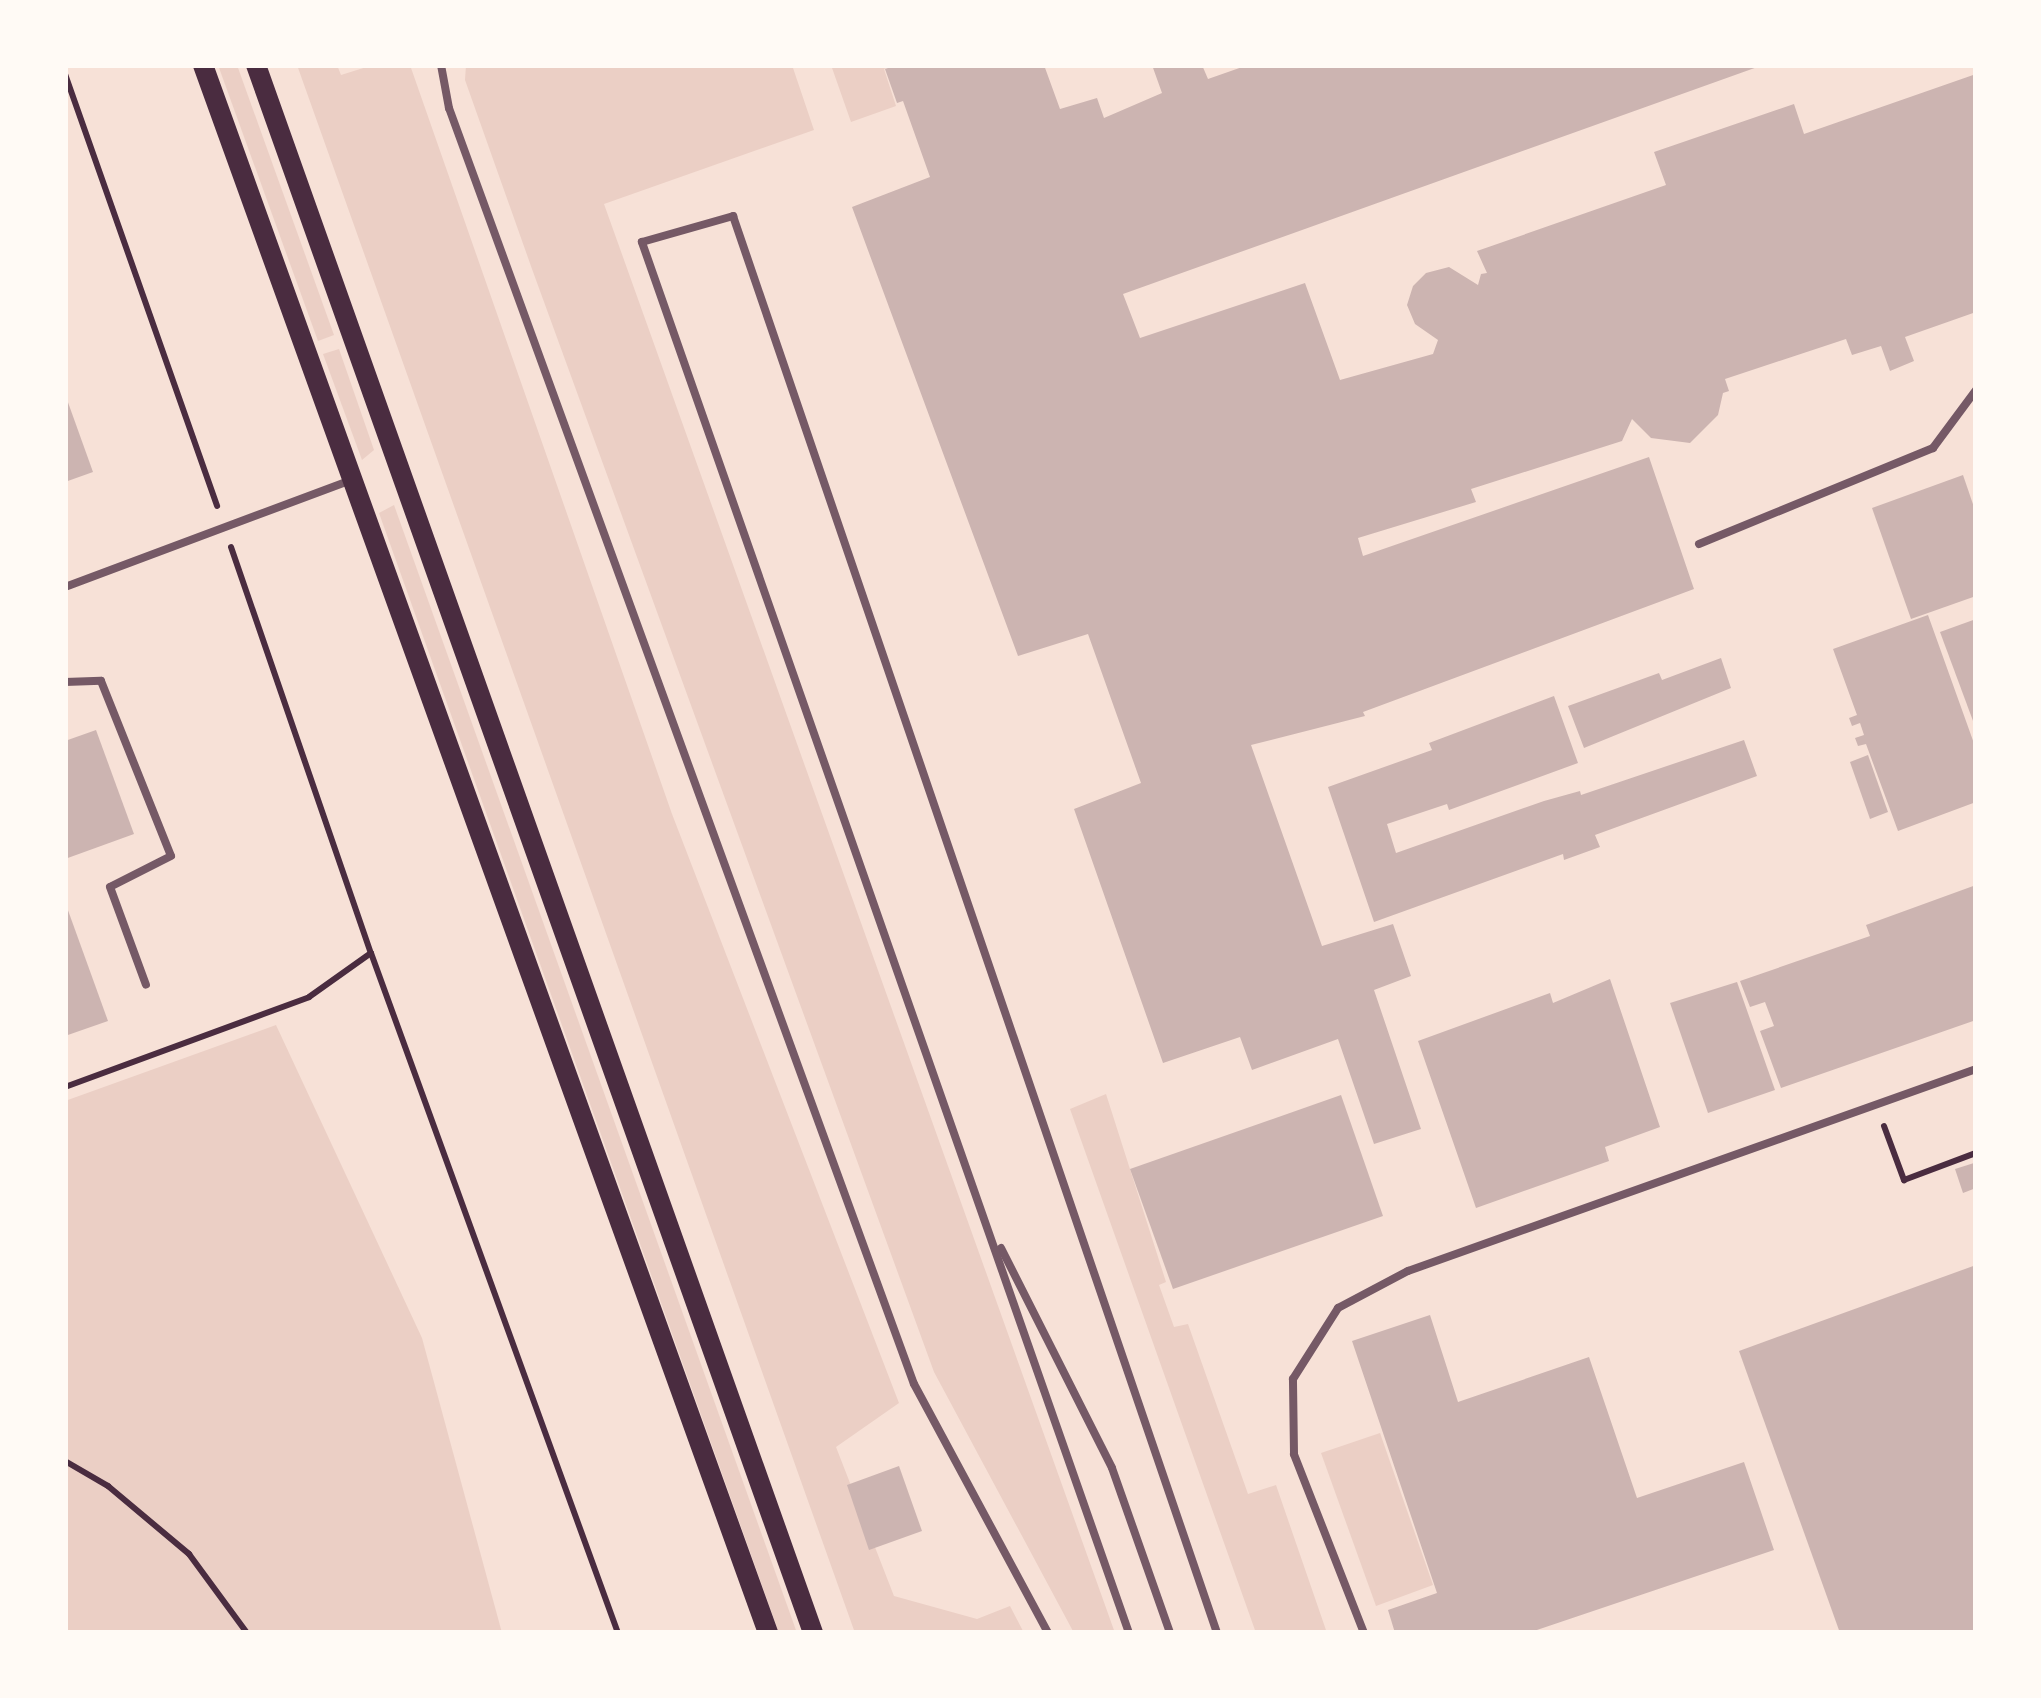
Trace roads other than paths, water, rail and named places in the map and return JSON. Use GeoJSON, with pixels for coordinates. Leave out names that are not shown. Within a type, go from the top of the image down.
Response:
{"type":"FeatureCollection","features":[{"type":"Feature","properties":{"kind":"main road"},"geometry":{"type":"LineString","coordinates":[[203,65],[768,1633]]}},
{"type":"Feature","properties":{"kind":"main road"},"geometry":{"type":"LineString","coordinates":[[256,65],[814,1633]]}},
{"type":"Feature","properties":{"kind":"lane"},"geometry":{"type":"LineString","coordinates":[[441,65],[449,108],[914,1384],[1048,1633]]}},
{"type":"Feature","properties":{"kind":"lane"},"geometry":{"type":"LineString","coordinates":[[1129,1633],[642,242],[733,216],[1218,1633]]}},
{"type":"Feature","properties":{"kind":"lane"},"geometry":{"type":"LineString","coordinates":[[1699,544],[1934,448],[1976,390]]}},
{"type":"Feature","properties":{"kind":"lane"},"geometry":{"type":"LineString","coordinates":[[65,588],[353,480]]}},
{"type":"Feature","properties":{"kind":"lane"},"geometry":{"type":"LineString","coordinates":[[65,682],[101,681],[170,856],[110,887],[146,984]]}},
{"type":"Feature","properties":{"kind":"lane"},"geometry":{"type":"LineString","coordinates":[[1364,1633],[1294,1454],[1293,1379],[1338,1308],[1408,1271],[1976,1069]]}},
{"type":"Feature","properties":{"kind":"lane"},"geometry":{"type":"LineString","coordinates":[[984,1212],[1112,1468],[1170,1633]]}}]}
